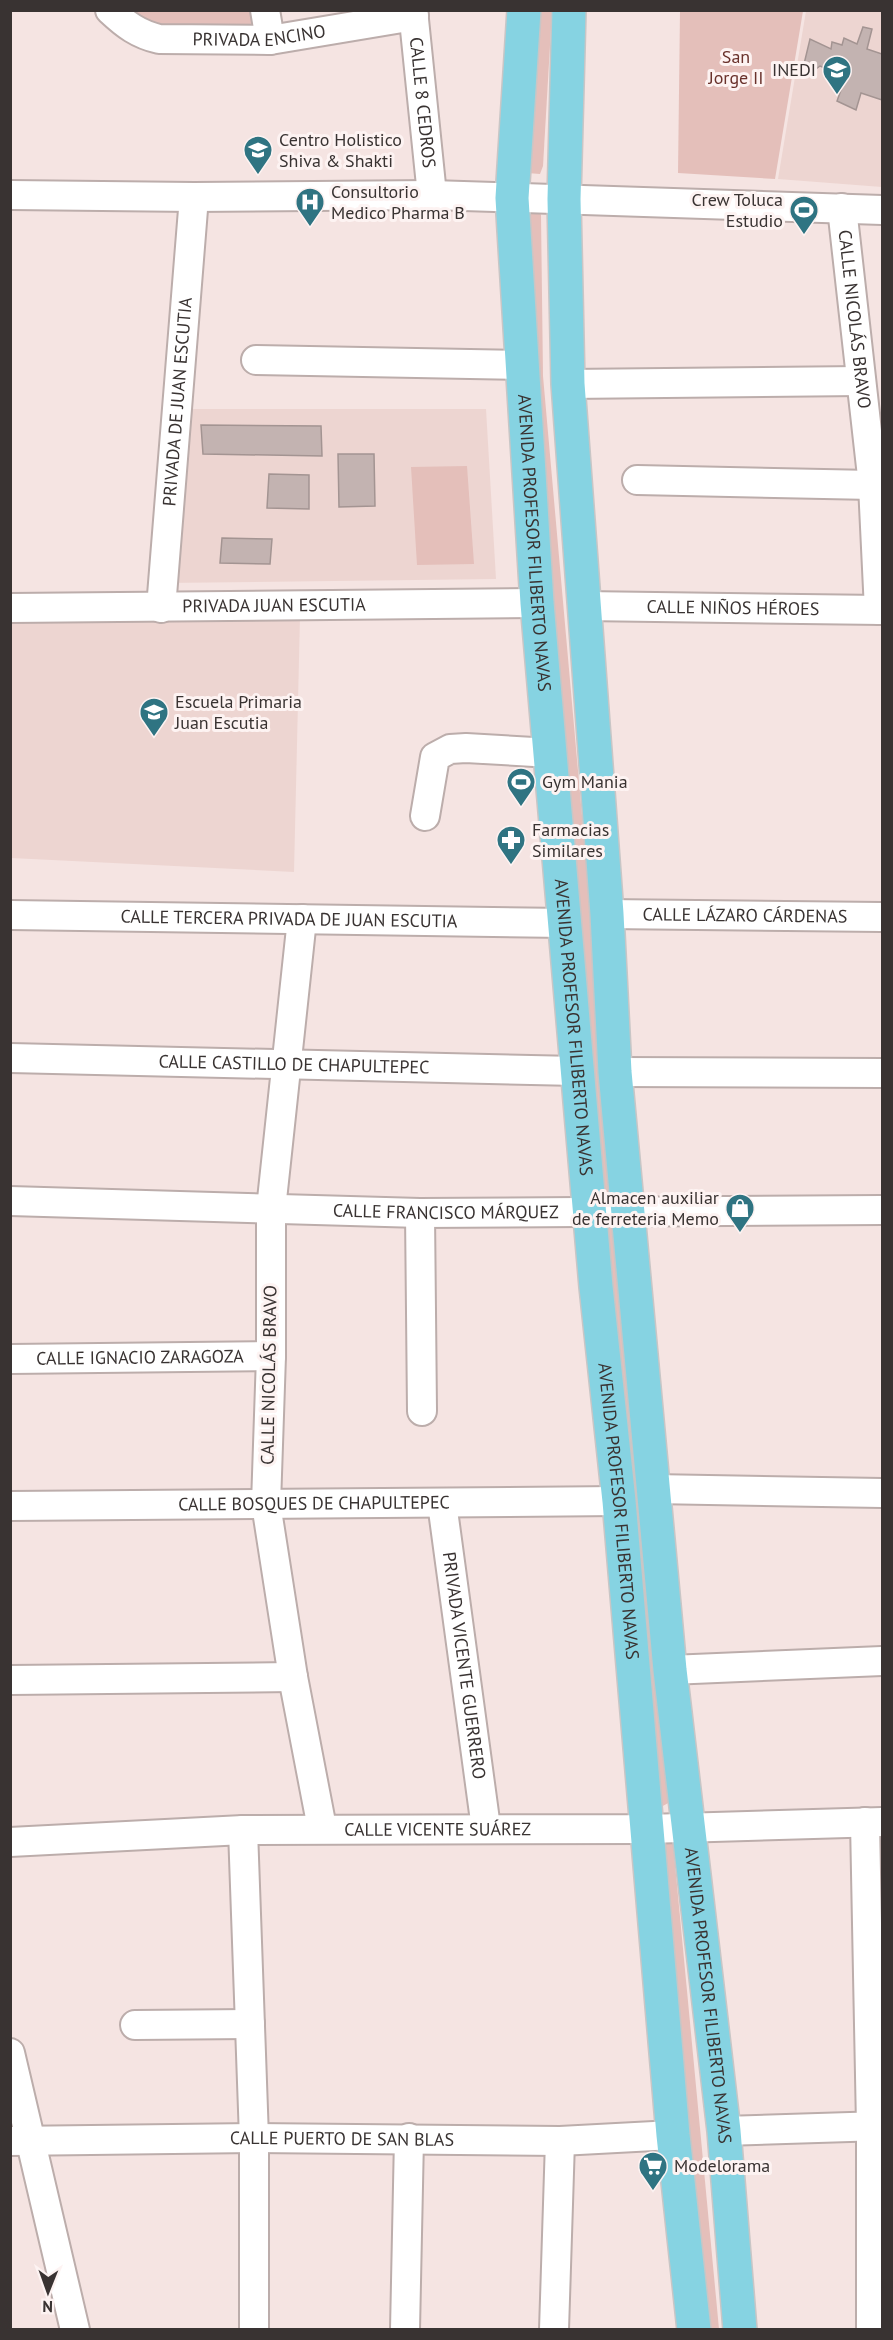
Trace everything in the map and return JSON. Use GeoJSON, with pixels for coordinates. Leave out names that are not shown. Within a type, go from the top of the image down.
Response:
{"type":"FeatureCollection","features":[{"type":"Feature","properties":{"kind":"main road","name":"AVENIDA PROFESOR FILIBERTO NAVAS"},"geometry":{"type":"LineString","coordinates":[[524,10],[512,198],[537,603],[596,1287],[619,1501],[673,2135],[694,2330]]}},
{"type":"Feature","properties":{"kind":"main road","name":"AVENIDA PROFESOR FILIBERTO NAVAS"},"geometry":{"type":"LineString","coordinates":[[569,10],[564,199],[568,384],[607,914],[615,1072],[670,1670],[724,2131],[740,2330]]}},
{"type":"Feature","properties":{"kind":"street","name":"PRIVADA ENCINO"},"geometry":{"type":"LineString","coordinates":[[110,10],[126,25],[142,35],[159,39],[270,40],[413,13]]}},
{"type":"Feature","properties":{"kind":"street"},"geometry":{"type":"LineString","coordinates":[[265,10],[270,40]]}},
{"type":"Feature","properties":{"kind":"street","name":"CALLE 8 CEDROS"},"geometry":{"type":"LineString","coordinates":[[413,13],[432,195]]}},
{"type":"Feature","properties":{"kind":"street"},"geometry":{"type":"LineString","coordinates":[[10,195],[194,197],[432,195],[882,210]]}},
{"type":"Feature","properties":{"kind":"street","name":"PRIVADA DE JUAN ESCUTIA"},"geometry":{"type":"LineString","coordinates":[[161,608],[194,197]]}},
{"type":"Feature","properties":{"kind":"street","name":"CALLE NICOLÁS BRAVO"},"geometry":{"type":"LineString","coordinates":[[842,208],[873,485],[881,610]]}},
{"type":"Feature","properties":{"kind":"street"},"geometry":{"type":"LineString","coordinates":[[256,360],[522,365]]}},
{"type":"Feature","properties":{"kind":"street"},"geometry":{"type":"LineString","coordinates":[[568,384],[861,381]]}},
{"type":"Feature","properties":{"kind":"street"},"geometry":{"type":"LineString","coordinates":[[637,480],[873,485]]}},
{"type":"Feature","properties":{"kind":"street","name":"PRIVADA JUAN ESCUTIA"},"geometry":{"type":"LineString","coordinates":[[10,609],[537,603]]}},
{"type":"Feature","properties":{"kind":"street","name":"CALLE NIÑOS HÉROES"},"geometry":{"type":"LineString","coordinates":[[583,606],[881,610]]}},
{"type":"Feature","properties":{"kind":"street"},"geometry":{"type":"LineString","coordinates":[[425,816],[435,758],[450,749],[551,753]]}},
{"type":"Feature","properties":{"kind":"street","name":"CALLE LÁZARO CÁRDENAS"},"geometry":{"type":"LineString","coordinates":[[607,914],[882,917]]}},
{"type":"Feature","properties":{"kind":"street","name":"CALLE TERCERA PRIVADA DE JUAN ESCUTIA"},"geometry":{"type":"LineString","coordinates":[[10,915],[566,923]]}},
{"type":"Feature","properties":{"kind":"street","name":"CALLE NICOLÁS BRAVO"},"geometry":{"type":"LineString","coordinates":[[302,919],[272,1209],[271,1356],[266,1504],[292,1677],[322,1828]]}},
{"type":"Feature","properties":{"kind":"street","name":"CALLE CASTILLO DE CHAPULTEPEC"},"geometry":{"type":"LineString","coordinates":[[10,1058],[578,1071]]}},
{"type":"Feature","properties":{"kind":"street"},"geometry":{"type":"LineString","coordinates":[[615,1072],[882,1073]]}},
{"type":"Feature","properties":{"kind":"street","name":"CALLE FRANCISCO MÁRQUEZ"},"geometry":{"type":"LineString","coordinates":[[10,1202],[420,1213],[882,1210]]}},
{"type":"Feature","properties":{"kind":"street"},"geometry":{"type":"LineString","coordinates":[[420,1213],[422,1411]]}},
{"type":"Feature","properties":{"kind":"street","name":"CALLE IGNACIO ZARAGOZA"},"geometry":{"type":"LineString","coordinates":[[10,1359],[271,1356]]}},
{"type":"Feature","properties":{"kind":"street"},"geometry":{"type":"LineString","coordinates":[[653,1489],[882,1493]]}},
{"type":"Feature","properties":{"kind":"street","name":"CALLE BOSQUES DE CHAPULTEPEC"},"geometry":{"type":"LineString","coordinates":[[10,1506],[619,1501]]}},
{"type":"Feature","properties":{"kind":"street","name":"PRIVADA VICENTE GUERRERO"},"geometry":{"type":"LineString","coordinates":[[442,1503],[486,1828]]}},
{"type":"Feature","properties":{"kind":"street"},"geometry":{"type":"LineString","coordinates":[[670,1670],[882,1661]]}},
{"type":"Feature","properties":{"kind":"street"},"geometry":{"type":"LineString","coordinates":[[10,1680],[292,1677]]}},
{"type":"Feature","properties":{"kind":"street","name":"CALLE VICENTE SUÁREZ"},"geometry":{"type":"LineString","coordinates":[[10,1842],[322,1828],[647,1829],[874,1822],[877,2126],[871,2330]]}},
{"type":"Feature","properties":{"kind":"street"},"geometry":{"type":"LineString","coordinates":[[243,1830],[254,2138],[254,2330]]}},
{"type":"Feature","properties":{"kind":"street"},"geometry":{"type":"LineString","coordinates":[[135,2025],[250,2024]]}},
{"type":"Feature","properties":{"kind":"street"},"geometry":{"type":"LineString","coordinates":[[10,2053],[21,2141],[75,2330]]}},
{"type":"Feature","properties":{"kind":"street"},"geometry":{"type":"LineString","coordinates":[[724,2131],[877,2126]]}},
{"type":"Feature","properties":{"kind":"street","name":"CALLE PUERTO DE SAN BLAS"},"geometry":{"type":"LineString","coordinates":[[21,2141],[409,2138],[560,2141],[673,2135]]}},
{"type":"Feature","properties":{"kind":"street"},"geometry":{"type":"LineString","coordinates":[[405,2330],[409,2138]]}},
{"type":"Feature","properties":{"kind":"street"},"geometry":{"type":"LineString","coordinates":[[554,2330],[560,2141]]}},
{"type":"Feature","properties":{"kind":"shaded area","name":"INEDI"},"geometry":{"type":"Polygon","coordinates":[[[806,11],[882,11],[882,187],[778,179],[806,11]]]}},
{"type":"Feature","properties":{"kind":"shaded area"},"geometry":{"type":"Polygon","coordinates":[[[179,409],[486,409],[496,579],[163,583],[179,409]]]}},
{"type":"Feature","properties":{"kind":"shaded area","name":"Escuela Primaria Juan Escutia"},"geometry":{"type":"Polygon","coordinates":[[[10,613],[300,616],[294,872],[11,858],[10,613]]]}},
{"type":"Feature","properties":{"kind":"green space"},"geometry":{"type":"Polygon","coordinates":[[[127,11],[251,11],[254,28],[159,39],[127,11]]]}},
{"type":"Feature","properties":{"kind":"green space"},"geometry":{"type":"Polygon","coordinates":[[[530,11],[552,11],[543,166],[540,174],[527,173],[530,11]]]}},
{"type":"Feature","properties":{"kind":"green space","name":"San Jorge II"},"geometry":{"type":"Polygon","coordinates":[[[680,11],[803,11],[775,179],[678,173],[680,11]]]}},
{"type":"Feature","properties":{"kind":"green space"},"geometry":{"type":"Polygon","coordinates":[[[530,206],[536,206],[541,215],[543,376],[615,1188],[615,1197],[604,1201],[525,378],[530,206]]]}},
{"type":"Feature","properties":{"kind":"green space"},"geometry":{"type":"Polygon","coordinates":[[[467,466],[474,564],[417,565],[411,467],[467,466]]]}},
{"type":"Feature","properties":{"kind":"green space"},"geometry":{"type":"Polygon","coordinates":[[[614,1219],[670,1802],[661,1807],[601,1225],[614,1219]]]}},
{"type":"Feature","properties":{"kind":"green space"},"geometry":{"type":"Polygon","coordinates":[[[658,1835],[665,1836],[673,1843],[719,2329],[699,2329],[658,1835]]]}},
{"type":"Feature","properties":{"kind":"building"},"geometry":{"type":"Polygon","coordinates":[[[863,27],[872,29],[867,49],[882,54],[882,100],[861,93],[856,110],[837,101],[842,87],[830,81],[833,77],[824,72],[825,68],[820,66],[816,69],[804,64],[810,39],[831,49],[832,42],[842,45],[844,38],[857,44],[863,27]]]}},
{"type":"Feature","properties":{"kind":"building"},"geometry":{"type":"Polygon","coordinates":[[[201,425],[321,426],[322,456],[203,454],[201,425]]]}},
{"type":"Feature","properties":{"kind":"building"},"geometry":{"type":"Polygon","coordinates":[[[338,454],[374,454],[375,506],[339,507],[338,454]]]}},
{"type":"Feature","properties":{"kind":"building"},"geometry":{"type":"Polygon","coordinates":[[[269,474],[309,475],[309,509],[267,508],[269,474]]]}},
{"type":"Feature","properties":{"kind":"building"},"geometry":{"type":"Polygon","coordinates":[[[222,538],[272,539],[270,564],[220,563],[222,538]]]}},
{"type":"Feature","properties":{"kind":"place","name":"INEDI"},"geometry":{"type":"Point","coordinates":[837,96]}},
{"type":"Feature","properties":{"kind":"place","name":"Centro Holistico Shiva & Shakti"},"geometry":{"type":"Point","coordinates":[258,176]}},
{"type":"Feature","properties":{"kind":"place","name":"Consultorio Medico Pharma B"},"geometry":{"type":"Point","coordinates":[310,228]}},
{"type":"Feature","properties":{"kind":"place","name":"Crew Toluca Estudio"},"geometry":{"type":"Point","coordinates":[804,236]}},
{"type":"Feature","properties":{"kind":"place","name":"Escuela Primaria Juan Escutia"},"geometry":{"type":"Point","coordinates":[154,738]}},
{"type":"Feature","properties":{"kind":"place","name":"Gym Mania"},"geometry":{"type":"Point","coordinates":[521,808]}},
{"type":"Feature","properties":{"kind":"place","name":"Farmacias Similares"},"geometry":{"type":"Point","coordinates":[511,866]}},
{"type":"Feature","properties":{"kind":"place","name":"Almacen auxiliar de ferreteria Memo"},"geometry":{"type":"Point","coordinates":[740,1234]}},
{"type":"Feature","properties":{"kind":"place","name":"Modelorama"},"geometry":{"type":"Point","coordinates":[653,2192]}}]}
